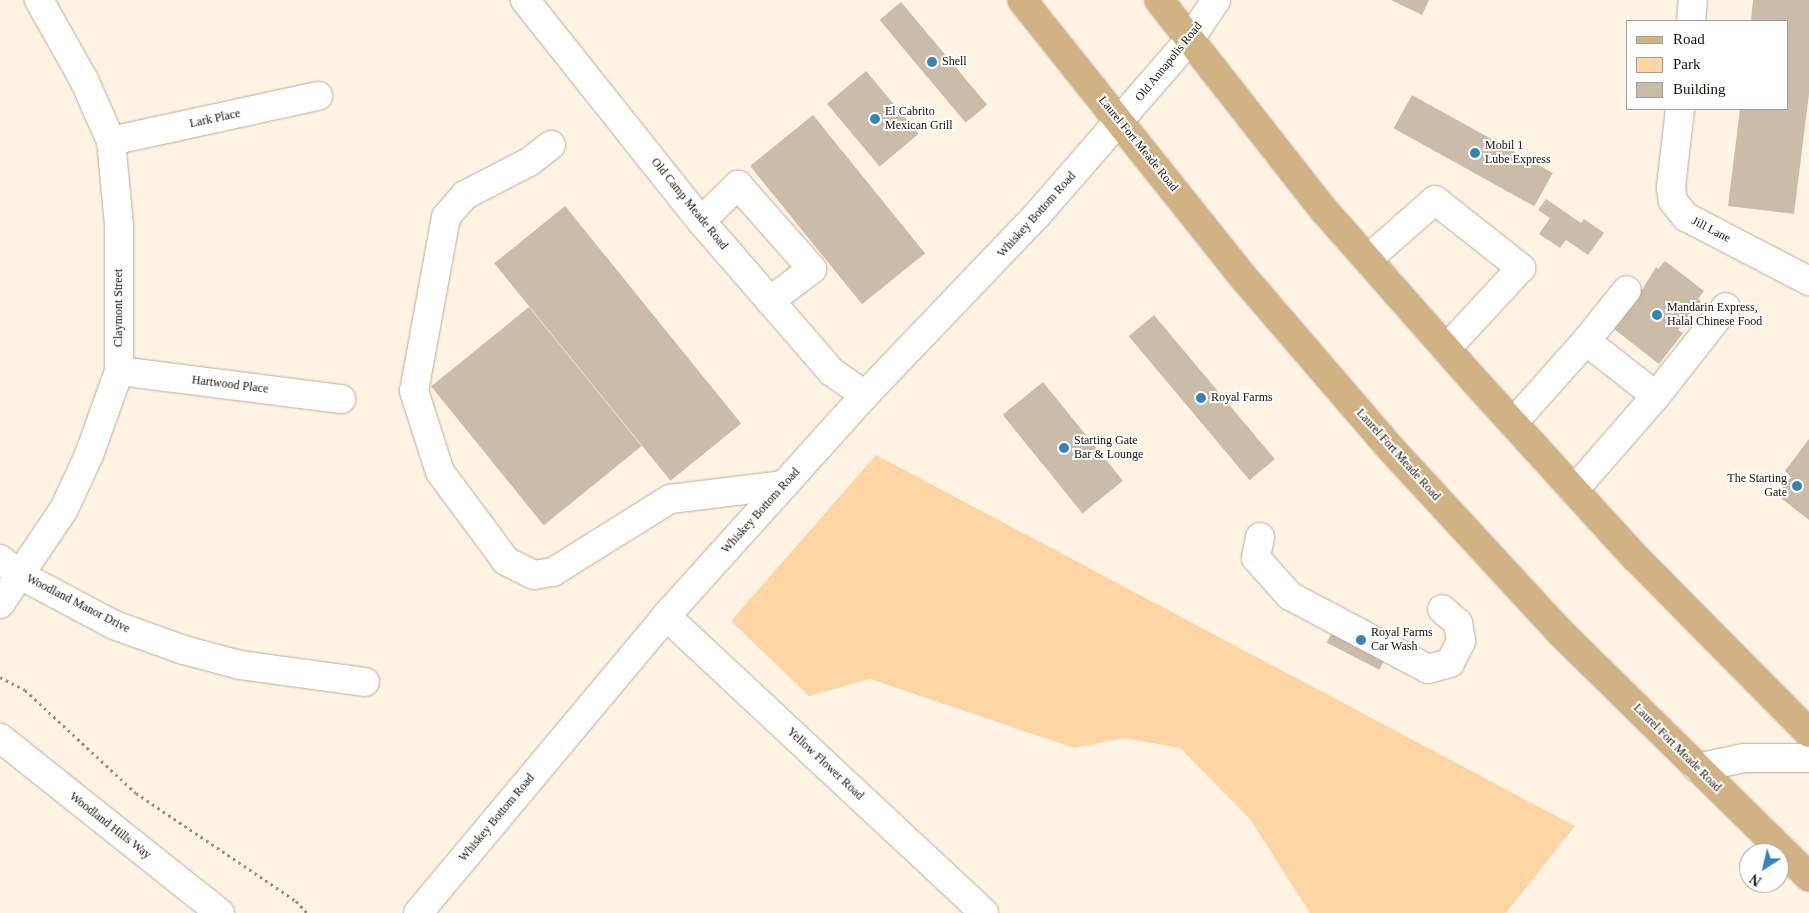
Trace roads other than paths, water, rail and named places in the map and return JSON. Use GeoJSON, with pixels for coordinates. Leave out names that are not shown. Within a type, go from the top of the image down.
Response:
{"type":"FeatureCollection","features":[{"type":"Feature","properties":{"kind":"main road","name":"Laurel Fort Meade Road"},"geometry":{"type":"LineString","coordinates":[[1022,0],[1244,278],[1393,451],[1561,633],[1809,877]]}},
{"type":"Feature","properties":{"kind":"main road"},"geometry":{"type":"LineString","coordinates":[[1159,0],[1323,208],[1446,349],[1636,558],[1808,731]]}},
{"type":"Feature","properties":{"kind":"street","name":"Claymont Street"},"geometry":{"type":"LineString","coordinates":[[0,604],[22,576],[64,509],[89,455],[119,371],[119,225],[112,141],[84,80],[39,0]]}},
{"type":"Feature","properties":{"kind":"street","name":"Old Camp Meade Road"},"geometry":{"type":"LineString","coordinates":[[525,0],[701,221],[832,372],[865,396]]}},
{"type":"Feature","properties":{"kind":"street","name":"Old Annapolis Road"},"geometry":{"type":"LineString","coordinates":[[1120,122],[1190,39],[1216,0]]}},
{"type":"Feature","properties":{"kind":"street"},"geometry":{"type":"LineString","coordinates":[[1691,20],[1693,0]]}},
{"type":"Feature","properties":{"kind":"street","name":"Lark Place"},"geometry":{"type":"LineString","coordinates":[[112,141],[318,96]]}},
{"type":"Feature","properties":{"kind":"street","name":"Jill Lane"},"geometry":{"type":"LineString","coordinates":[[1680,110],[1671,187],[1673,201],[1686,217],[1809,281]]}},
{"type":"Feature","properties":{"kind":"street","name":"Whiskey Bottom Road"},"geometry":{"type":"LineString","coordinates":[[418,913],[666,616],[865,396],[980,278],[1120,122]]}},
{"type":"Feature","properties":{"kind":"street"},"geometry":{"type":"LineString","coordinates":[[551,145],[529,162],[465,195],[446,217],[414,391],[440,472],[506,561],[534,574],[553,572],[670,499],[784,485]]}},
{"type":"Feature","properties":{"kind":"street"},"geometry":{"type":"LineString","coordinates":[[701,221],[738,185],[812,269],[770,301]]}},
{"type":"Feature","properties":{"kind":"street"},"geometry":{"type":"LineString","coordinates":[[1368,259],[1435,200],[1521,268],[1446,349]]}},
{"type":"Feature","properties":{"kind":"street"},"geometry":{"type":"LineString","coordinates":[[1513,423],[1586,341],[1627,290]]}},
{"type":"Feature","properties":{"kind":"street"},"geometry":{"type":"LineString","coordinates":[[1574,490],[1656,396],[1726,306]]}},
{"type":"Feature","properties":{"kind":"street"},"geometry":{"type":"LineString","coordinates":[[1586,341],[1656,396]]}},
{"type":"Feature","properties":{"kind":"street","name":"Hartwood Place"},"geometry":{"type":"LineString","coordinates":[[119,371],[341,399]]}},
{"type":"Feature","properties":{"kind":"street"},"geometry":{"type":"LineString","coordinates":[[1260,537],[1256,558],[1290,596],[1428,669],[1450,663],[1461,642],[1458,623],[1442,609]]}},
{"type":"Feature","properties":{"kind":"street","name":"Woodland Manor Drive"},"geometry":{"type":"LineString","coordinates":[[0,559],[22,576],[114,625],[184,650],[240,664],[365,682]]}},
{"type":"Feature","properties":{"kind":"street","name":"Yellow Flower Road"},"geometry":{"type":"LineString","coordinates":[[666,616],[984,913]]}},
{"type":"Feature","properties":{"kind":"street","name":"Woodland Hills Way"},"geometry":{"type":"LineString","coordinates":[[0,738],[220,913]]}},
{"type":"Feature","properties":{"kind":"street"},"geometry":{"type":"LineString","coordinates":[[1697,768],[1744,758],[1809,758]]}},
{"type":"Feature","properties":{"kind":"place","name":"Shell"},"geometry":{"type":"Point","coordinates":[932,62]}},
{"type":"Feature","properties":{"kind":"place","name":"El Cabrito Mexican Grill"},"geometry":{"type":"Point","coordinates":[875,119]}},
{"type":"Feature","properties":{"kind":"place","name":"Mobil 1 Lube Express"},"geometry":{"type":"Point","coordinates":[1475,153]}},
{"type":"Feature","properties":{"kind":"place","name":"Mandarin Express, Halal Chinese Food"},"geometry":{"type":"Point","coordinates":[1657,315]}},
{"type":"Feature","properties":{"kind":"place","name":"Royal Farms"},"geometry":{"type":"Point","coordinates":[1201,398]}},
{"type":"Feature","properties":{"kind":"place","name":"Starting Gate Bar & Lounge"},"geometry":{"type":"Point","coordinates":[1064,448]}},
{"type":"Feature","properties":{"kind":"place","name":"The Starting Gate"},"geometry":{"type":"Point","coordinates":[1797,486]}},
{"type":"Feature","properties":{"kind":"place","name":"Royal Farms Car Wash"},"geometry":{"type":"Point","coordinates":[1361,640]}}]}
